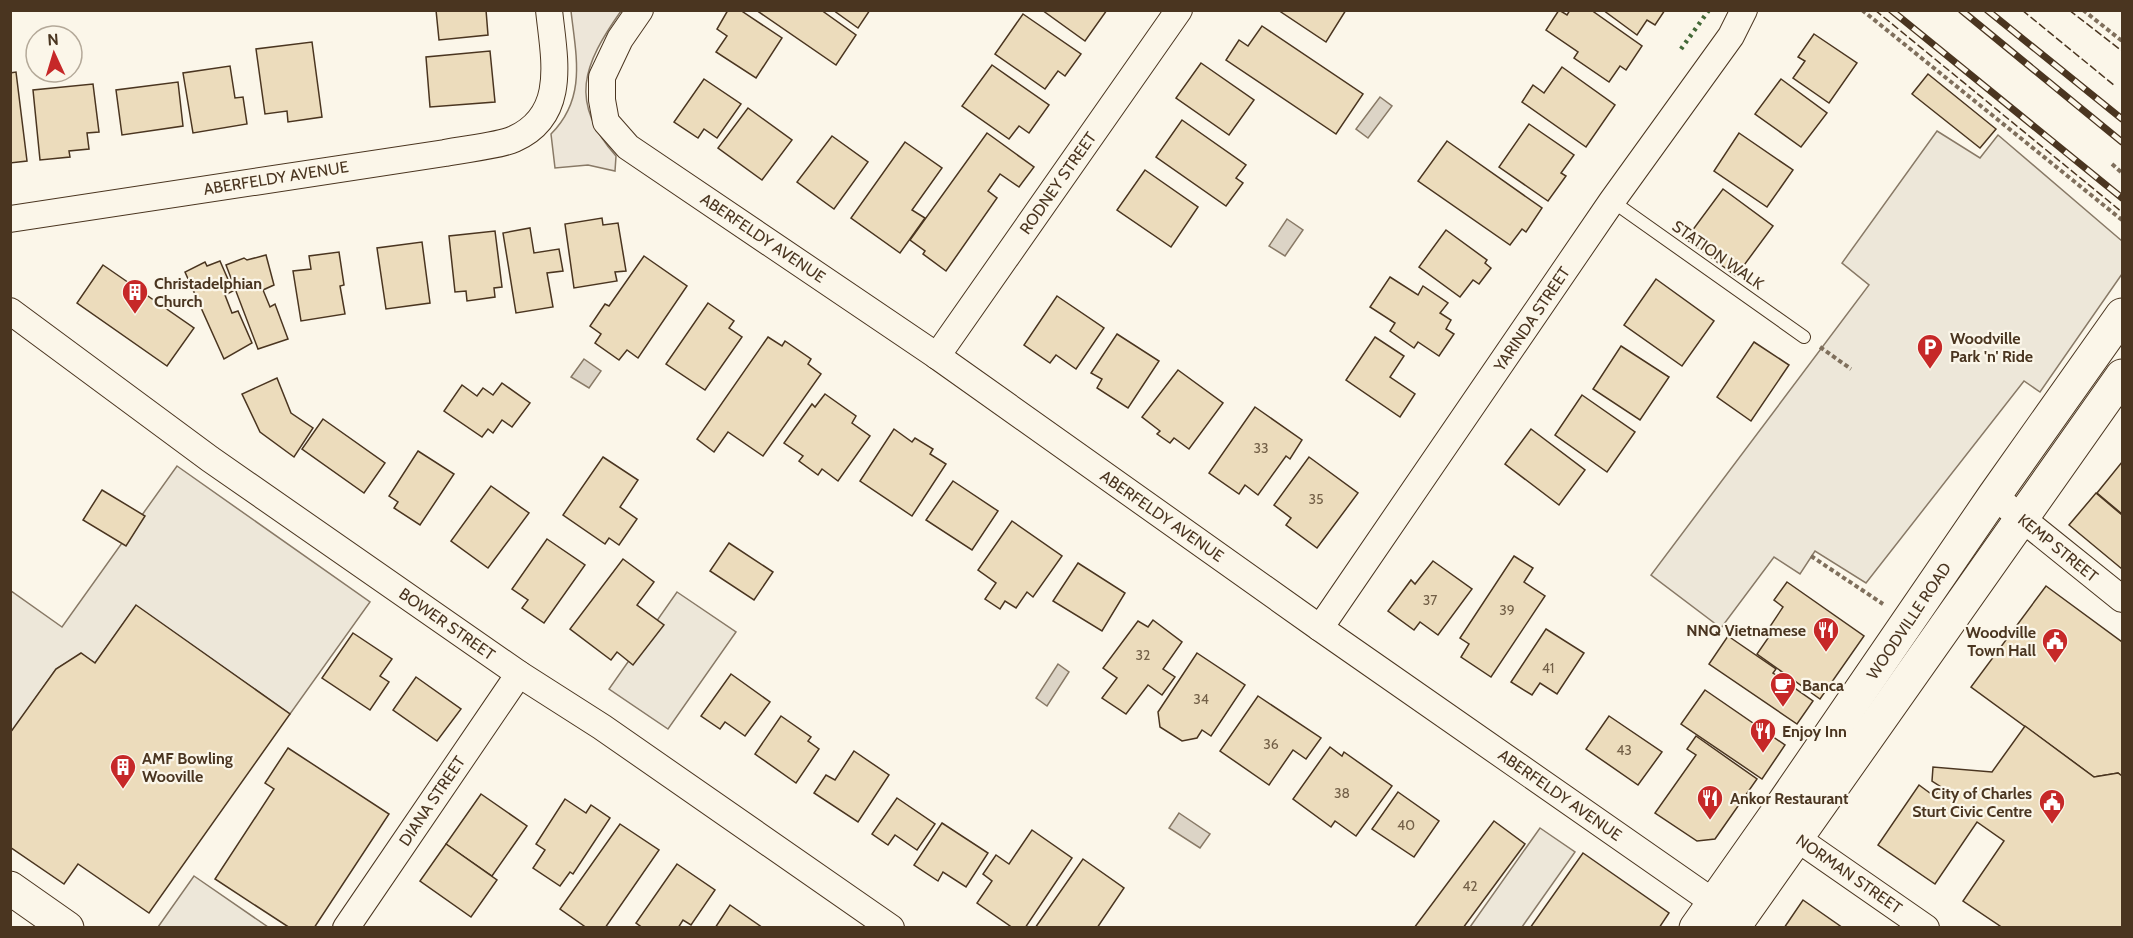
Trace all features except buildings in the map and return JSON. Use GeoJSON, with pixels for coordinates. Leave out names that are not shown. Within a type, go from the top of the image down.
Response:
{"type":"FeatureCollection","features":[{"type":"Feature","properties":{"kind":"main road","name":"WOODVILLE ROAD"},"geometry":{"type":"LineString","coordinates":[[1784,829],[1994,496],[2122,315]]}},
{"type":"Feature","properties":{"kind":"main road","name":"WOODVILLE ROAD"},"geometry":{"type":"LineString","coordinates":[[1720,919],[1784,829],[2022,518],[2122,376]]}},
{"type":"Feature","properties":{"kind":"main road"},"geometry":{"type":"LineString","coordinates":[[10,888],[67,927]]}},
{"type":"Feature","properties":{"kind":"street","name":"ABERFELDY AVENUE"},"geometry":{"type":"LineString","coordinates":[[10,219],[445,153],[513,139],[537,125],[553,97],[554,66],[549,10]]}},
{"type":"Feature","properties":{"kind":"street","name":"ABERFELDY AVENUE"},"geometry":{"type":"LineString","coordinates":[[640,10],[620,39],[602,77],[602,100],[606,122],[628,147],[937,356],[1320,628],[1720,919]]}},
{"type":"Feature","properties":{"kind":"street","name":"RODNEY STREET"},"geometry":{"type":"LineString","coordinates":[[937,356],[1179,10]]}},
{"type":"Feature","properties":{"kind":"street","name":"YARINDA STREET"},"geometry":{"type":"LineString","coordinates":[[1320,628],[1612,201],[1731,36],[1744,10]]}},
{"type":"Feature","properties":{"kind":"street","name":"BOWER STREET"},"geometry":{"type":"LineString","coordinates":[[10,311],[210,459],[519,674],[612,733],[891,927]]}},
{"type":"Feature","properties":{"kind":"street","name":"KEMP STREET"},"geometry":{"type":"LineString","coordinates":[[1994,496],[2122,600]]}},
{"type":"Feature","properties":{"kind":"street","name":"DIANA STREET"},"geometry":{"type":"LineString","coordinates":[[346,927],[519,674]]}},
{"type":"Feature","properties":{"kind":"street","name":"NORMAN STREET"},"geometry":{"type":"LineString","coordinates":[[1784,829],[1926,927]]}},
{"type":"Feature","properties":{"kind":"lane","name":"STATION WALK"},"geometry":{"type":"LineString","coordinates":[[1612,201],[1804,337]]}},
{"type":"Feature","properties":{"kind":"path"},"geometry":{"type":"LineString","coordinates":[[1862,10],[2122,220]]}},
{"type":"Feature","properties":{"kind":"path"},"geometry":{"type":"LineString","coordinates":[[2083,10],[2122,41]]}},
{"type":"Feature","properties":{"kind":"path"},"geometry":{"type":"LineString","coordinates":[[2112,164],[2122,172]]}},
{"type":"Feature","properties":{"kind":"path"},"geometry":{"type":"LineString","coordinates":[[1804,337],[1851,369]]}},
{"type":"Feature","properties":{"kind":"path"},"geometry":{"type":"LineString","coordinates":[[1811,556],[1886,606]]}},
{"type":"Feature","properties":{"kind":"shaded area"},"geometry":{"type":"Polygon","coordinates":[[[571,11],[621,11],[597,49],[586,84],[586,101],[591,118],[616,156],[615,171],[588,165],[555,168],[551,134],[570,106],[576,76],[571,11]]]}},
{"type":"Feature","properties":{"kind":"shaded area"},"geometry":{"type":"Polygon","coordinates":[[[1380,97],[1392,106],[1368,138],[1356,129],[1380,97]]]}},
{"type":"Feature","properties":{"kind":"shaded area","name":"Woodville Park 'n' Ride"},"geometry":{"type":"Polygon","coordinates":[[[1937,131],[1980,158],[1998,135],[2122,241],[2122,274],[2040,392],[2024,381],[1866,583],[1815,551],[1800,574],[1774,557],[1721,628],[1651,575],[1869,285],[1842,263],[1937,131]]]}},
{"type":"Feature","properties":{"kind":"shaded area"},"geometry":{"type":"Polygon","coordinates":[[[1287,219],[1303,230],[1285,256],[1269,246],[1287,219]]]}},
{"type":"Feature","properties":{"kind":"shaded area"},"geometry":{"type":"Polygon","coordinates":[[[584,359],[601,371],[589,388],[571,377],[584,359]]]}},
{"type":"Feature","properties":{"kind":"shaded area"},"geometry":{"type":"Polygon","coordinates":[[[177,466],[370,602],[290,714],[136,606],[95,663],[81,654],[56,669],[11,733],[11,591],[62,627],[177,466]]]}},
{"type":"Feature","properties":{"kind":"shaded area"},"geometry":{"type":"Polygon","coordinates":[[[677,592],[736,632],[668,729],[609,689],[677,592]]]}},
{"type":"Feature","properties":{"kind":"shaded area"},"geometry":{"type":"Polygon","coordinates":[[[1058,664],[1069,672],[1047,706],[1036,698],[1058,664]]]}},
{"type":"Feature","properties":{"kind":"shaded area"},"geometry":{"type":"Polygon","coordinates":[[[1179,813],[1210,834],[1200,848],[1169,828],[1179,813]]]}},
{"type":"Feature","properties":{"kind":"shaded area"},"geometry":{"type":"Polygon","coordinates":[[[1540,828],[1575,852],[1522,927],[1470,927],[1540,828]]]}},
{"type":"Feature","properties":{"kind":"shaded area"},"geometry":{"type":"Polygon","coordinates":[[[194,876],[268,927],[158,927],[194,876]]]}},
{"type":"Feature","properties":{"kind":"railway"},"geometry":{"type":"LineString","coordinates":[[1891,10],[2122,198]]}},
{"type":"Feature","properties":{"kind":"railway"},"geometry":{"type":"LineString","coordinates":[[1961,10],[2122,142]]}},
{"type":"Feature","properties":{"kind":"railway"},"geometry":{"type":"LineString","coordinates":[[1987,10],[2122,119]]}},
{"type":"Feature","properties":{"kind":"hedge"},"geometry":{"type":"LineString","coordinates":[[1681,49],[1709,10]]}},
{"type":"Feature","properties":{"kind":"fence"},"geometry":{"type":"LineString","coordinates":[[1875,10],[2122,212]]}},
{"type":"Feature","properties":{"kind":"fence"},"geometry":{"type":"LineString","coordinates":[[2022,10],[2115,86]]}},
{"type":"Feature","properties":{"kind":"fence"},"geometry":{"type":"LineString","coordinates":[[2069,10],[2122,51]]}},
{"type":"Feature","properties":{"kind":"place","name":"Christadelphian Church"},"geometry":{"type":"Point","coordinates":[135,315]}},
{"type":"Feature","properties":{"kind":"place","name":"Woodville Park 'n' Ride"},"geometry":{"type":"Point","coordinates":[1930,370]}},
{"type":"Feature","properties":{"kind":"place","name":"NNQ Vietnamese"},"geometry":{"type":"Point","coordinates":[1826,653]}},
{"type":"Feature","properties":{"kind":"place","name":"Woodville Town Hall"},"geometry":{"type":"Point","coordinates":[2055,664]}},
{"type":"Feature","properties":{"kind":"place","name":"Banca"},"geometry":{"type":"Point","coordinates":[1783,708]}},
{"type":"Feature","properties":{"kind":"place","name":"Enjoy Inn"},"geometry":{"type":"Point","coordinates":[1763,754]}},
{"type":"Feature","properties":{"kind":"place","name":"AMF Bowling Wooville"},"geometry":{"type":"Point","coordinates":[123,790]}},
{"type":"Feature","properties":{"kind":"place","name":"Ankor Restaurant"},"geometry":{"type":"Point","coordinates":[1710,821]}},
{"type":"Feature","properties":{"kind":"place","name":"City of Charles Sturt Civic Centre"},"geometry":{"type":"Point","coordinates":[2052,825]}}]}
